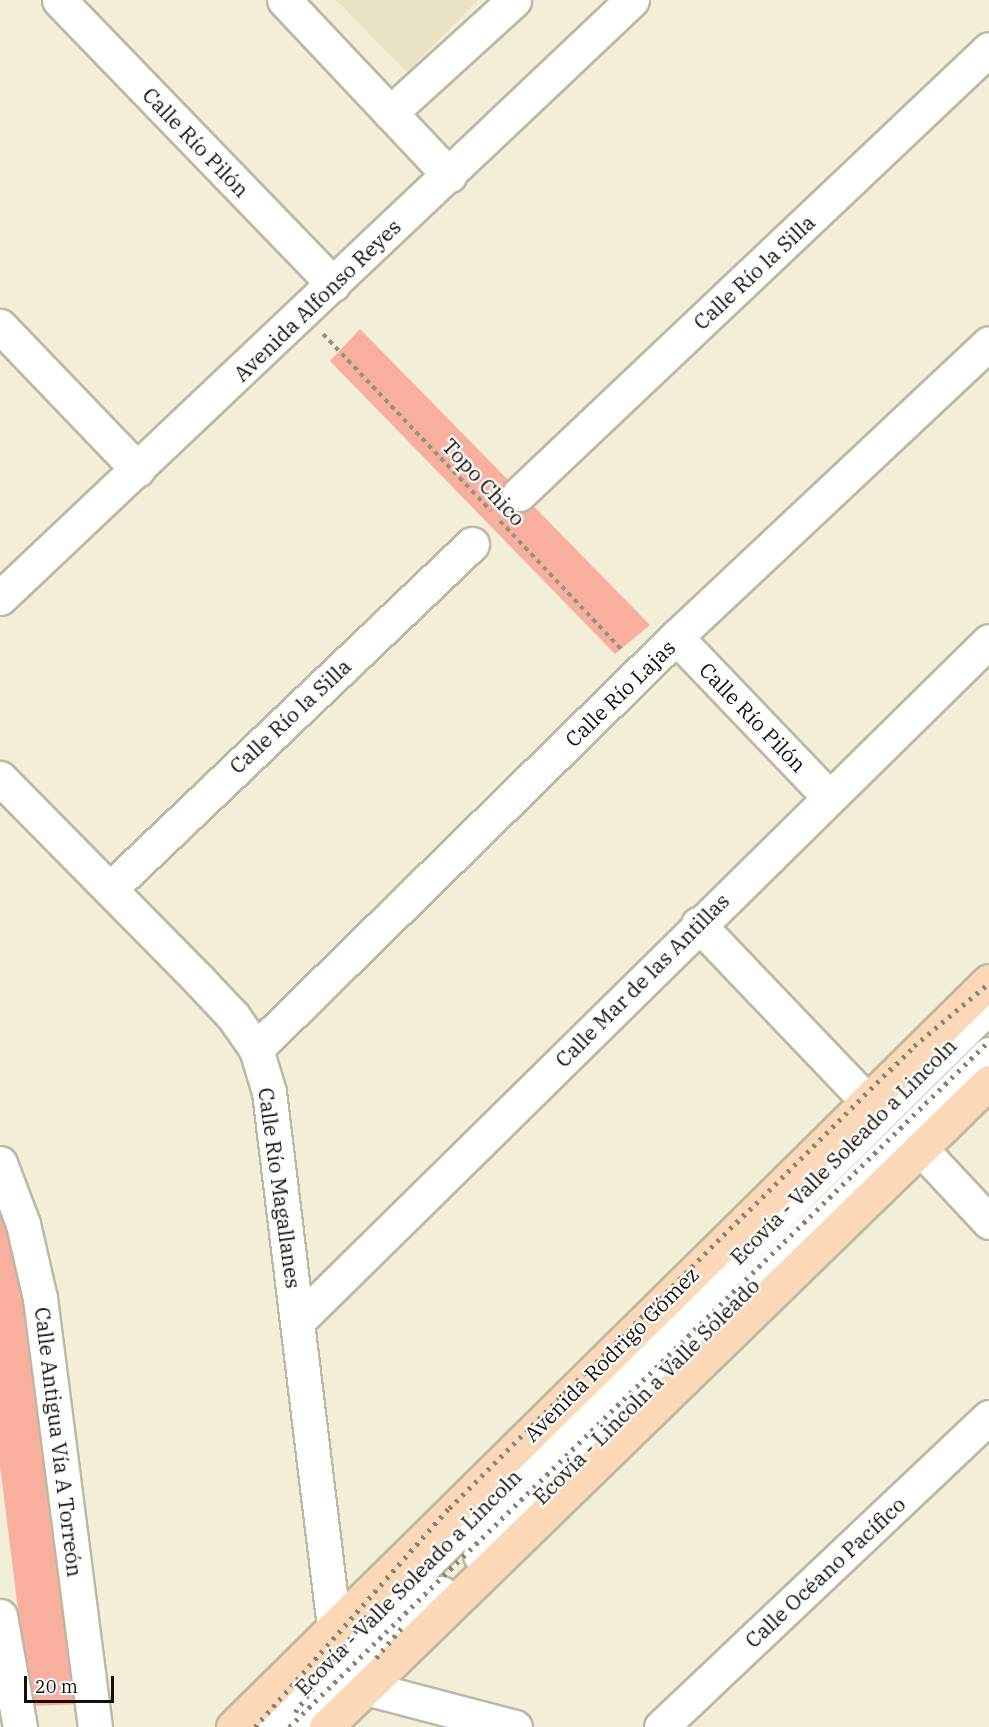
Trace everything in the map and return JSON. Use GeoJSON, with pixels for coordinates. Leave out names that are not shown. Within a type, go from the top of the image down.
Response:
{"type":"FeatureCollection","features":[{"type":"Feature","properties":{"kind":"main road","name":"Avenida Rodrigo Gómez"},"geometry":{"type":"LineString","coordinates":[[233,1727],[989,981]]}},
{"type":"Feature","properties":{"kind":"main road"},"geometry":{"type":"LineString","coordinates":[[326,1727],[989,1082]]}},
{"type":"Feature","properties":{"kind":"street","name":"Calle Río Pilón"},"geometry":{"type":"LineString","coordinates":[[59,0],[333,284]]}},
{"type":"Feature","properties":{"kind":"street"},"geometry":{"type":"LineString","coordinates":[[284,0],[448,175]]}},
{"type":"Feature","properties":{"kind":"street","name":"Avenida Alfonso Reyes"},"geometry":{"type":"LineString","coordinates":[[0,598],[138,470],[632,0]]}},
{"type":"Feature","properties":{"kind":"street"},"geometry":{"type":"LineString","coordinates":[[390,113],[512,1]]}},
{"type":"Feature","properties":{"kind":"street","name":"Calle Río la Silla"},"geometry":{"type":"LineString","coordinates":[[519,494],[989,50]]}},
{"type":"Feature","properties":{"kind":"street"},"geometry":{"type":"LineString","coordinates":[[0,326],[138,470]]}},
{"type":"Feature","properties":{"kind":"street","name":"Calle Río Lajas"},"geometry":{"type":"LineString","coordinates":[[256,1050],[676,637],[989,343]]}},
{"type":"Feature","properties":{"kind":"street","name":"Calle Río la Silla"},"geometry":{"type":"LineString","coordinates":[[110,889],[472,544]]}},
{"type":"Feature","properties":{"kind":"street","name":"Calle Río Pilón"},"geometry":{"type":"LineString","coordinates":[[676,637],[829,797]]}},
{"type":"Feature","properties":{"kind":"street","name":"Calle Mar de las Antillas"},"geometry":{"type":"LineString","coordinates":[[298,1321],[698,924],[989,641]]}},
{"type":"Feature","properties":{"kind":"street","name":"Calle Río Magallanes"},"geometry":{"type":"LineString","coordinates":[[0,778],[233,1016],[256,1050],[269,1092],[334,1627]]}},
{"type":"Feature","properties":{"kind":"street"},"geometry":{"type":"LineString","coordinates":[[698,924],[867,1101]]}},
{"type":"Feature","properties":{"kind":"street","name":"Ecovía - Valle Soleado a Lincoln"},"geometry":{"type":"LineString","coordinates":[[261,1727],[989,1006]]}},
{"type":"Feature","properties":{"kind":"street","name":"Ecovía - Lincoln a Valle Soleado"},"geometry":{"type":"LineString","coordinates":[[302,1727],[989,1054]]}},
{"type":"Feature","properties":{"kind":"street"},"geometry":{"type":"LineString","coordinates":[[920,1148],[989,1222]]}},
{"type":"Feature","properties":{"kind":"street","name":"Calle Antigua Vía A Torreón"},"geometry":{"type":"LineString","coordinates":[[0,1163],[23,1224],[40,1298],[95,1727]]}},
{"type":"Feature","properties":{"kind":"street","name":"Calle Océano Pacífico"},"geometry":{"type":"LineString","coordinates":[[661,1727],[989,1417]]}},
{"type":"Feature","properties":{"kind":"street"},"geometry":{"type":"LineString","coordinates":[[0,1616],[20,1727]]}},
{"type":"Feature","properties":{"kind":"street"},"geometry":{"type":"LineString","coordinates":[[366,1688],[515,1727]]}},
{"type":"Feature","properties":{"kind":"path","name":"Topo Chico"},"geometry":{"type":"LineString","coordinates":[[303,313],[642,671]]}},
{"type":"Feature","properties":{"kind":"shaded area"},"geometry":{"type":"Polygon","coordinates":[[[336,0],[478,0],[407,72],[336,0]]]}},
{"type":"Feature","properties":{"kind":"shaded area"},"geometry":{"type":"Polygon","coordinates":[[[360,329],[650,625],[615,654],[330,361],[360,329]]]}},
{"type":"Feature","properties":{"kind":"shaded area"},"geometry":{"type":"Polygon","coordinates":[[[0,1186],[35,1301],[86,1704],[30,1706],[0,1465],[0,1186]]]}},
{"type":"Feature","properties":{"kind":"railway"},"geometry":{"type":"LineString","coordinates":[[255,1727],[449,1508],[914,1046],[989,983]]}},
{"type":"Feature","properties":{"kind":"railway"},"geometry":{"type":"LineString","coordinates":[[289,1727],[989,1041]]}},
{"type":"Feature","properties":{"kind":"railway"},"geometry":{"type":"LineString","coordinates":[[295,1712],[378,1601]]}},
{"type":"Feature","properties":{"kind":"railway"},"geometry":{"type":"LineString","coordinates":[[376,1658],[404,1625]]}}]}
